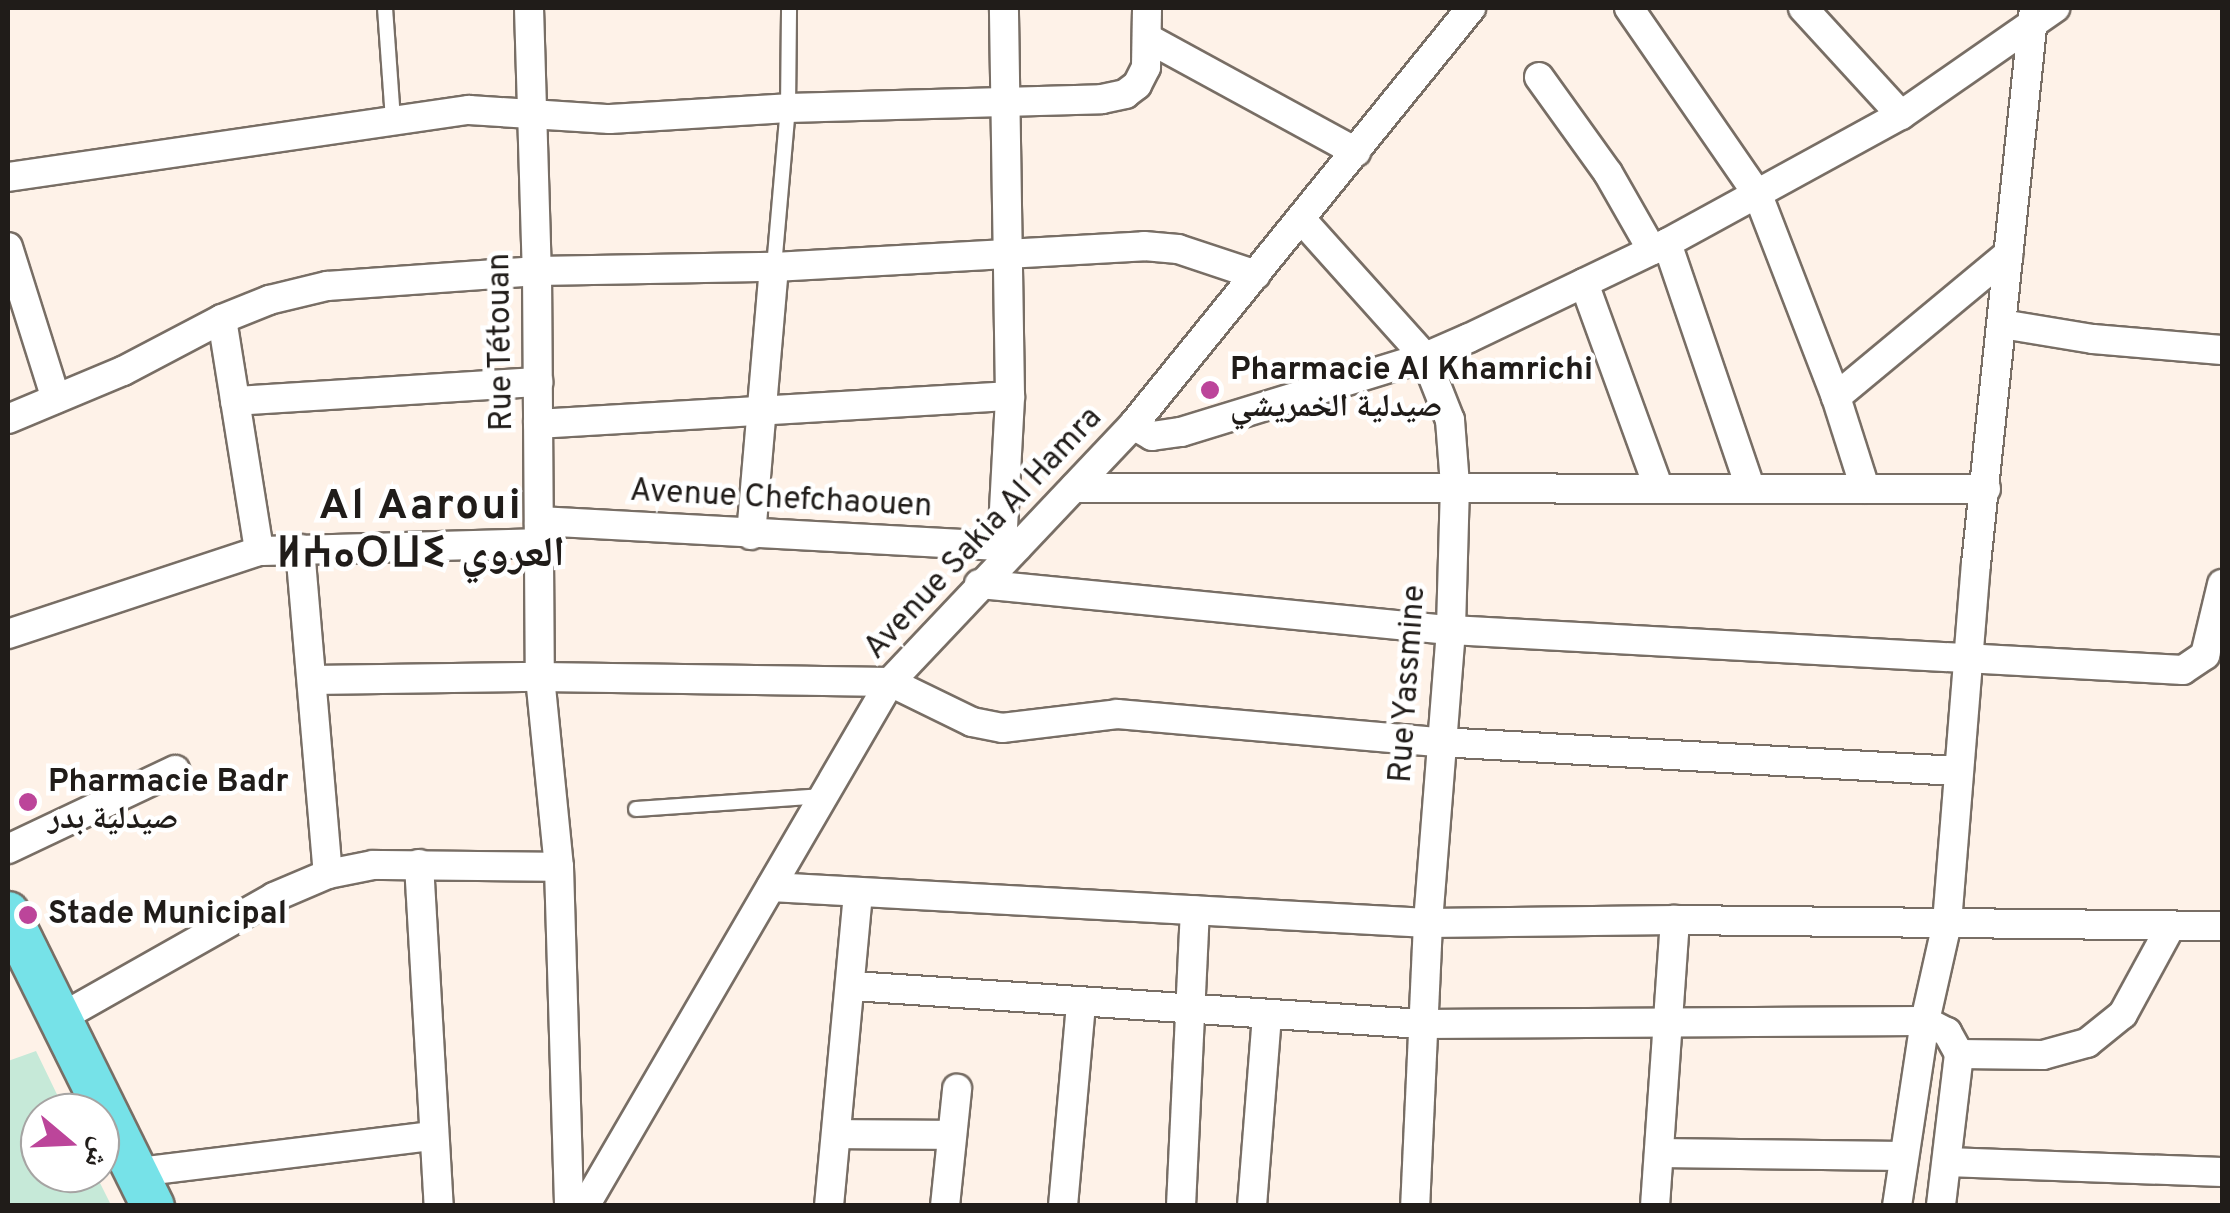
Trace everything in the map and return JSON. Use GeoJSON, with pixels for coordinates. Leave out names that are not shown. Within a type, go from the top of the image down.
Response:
{"type":"FeatureCollection","features":[{"type":"Feature","properties":{"kind":"main road"},"geometry":{"type":"LineString","coordinates":[[8,913],[146,1188]]}},
{"type":"Feature","properties":{"kind":"street","name":"Rue Tétouan"},"geometry":{"type":"LineString","coordinates":[[529,8],[537,271],[540,676],[559,867]]}},
{"type":"Feature","properties":{"kind":"street"},"geometry":{"type":"LineString","coordinates":[[1004,8],[1010,546]]}},
{"type":"Feature","properties":{"kind":"street"},"geometry":{"type":"LineString","coordinates":[[8,176],[470,110],[610,119],[788,108],[1102,99],[1126,94],[1137,85],[1146,66],[1147,8]]}},
{"type":"Feature","properties":{"kind":"street"},"geometry":{"type":"LineString","coordinates":[[1629,8],[1758,195],[1836,398],[1865,488]]}},
{"type":"Feature","properties":{"kind":"street"},"geometry":{"type":"LineString","coordinates":[[1803,8],[1901,115]]}},
{"type":"Feature","properties":{"kind":"street"},"geometry":{"type":"LineString","coordinates":[[1133,425],[1152,436],[1181,432],[1425,356],[1584,283],[1758,195],[1901,115],[2027,14],[2056,8]]}},
{"type":"Feature","properties":{"kind":"street","name":"Avenue Sakia Al Hamra"},"geometry":{"type":"LineString","coordinates":[[586,1206],[890,682],[1010,546],[1074,488],[1133,425],[1356,152],[1456,12]]}},
{"type":"Feature","properties":{"kind":"street"},"geometry":{"type":"LineString","coordinates":[[1897,1206],[1925,1021],[1947,924],[1957,772],[2002,324],[2027,14]]}},
{"type":"Feature","properties":{"kind":"street"},"geometry":{"type":"LineString","coordinates":[[1148,39],[1356,152]]}},
{"type":"Feature","properties":{"kind":"street"},"geometry":{"type":"LineString","coordinates":[[1540,77],[1659,246],[1750,487]]}},
{"type":"Feature","properties":{"kind":"street","name":"Rue Yassmine"},"geometry":{"type":"LineString","coordinates":[[1302,220],[1425,356],[1450,420],[1454,485],[1451,630],[1428,923],[1415,1206]]}},
{"type":"Feature","properties":{"kind":"street"},"geometry":{"type":"LineString","coordinates":[[8,247],[56,399]]}},
{"type":"Feature","properties":{"kind":"street"},"geometry":{"type":"LineString","coordinates":[[8,419],[122,371],[222,319],[269,300],[327,286],[537,271],[774,267],[1178,248],[1256,275]]}},
{"type":"Feature","properties":{"kind":"street"},"geometry":{"type":"LineString","coordinates":[[1836,398],[2008,254]]}},
{"type":"Feature","properties":{"kind":"street"},"geometry":{"type":"LineString","coordinates":[[750,535],[774,267]]}},
{"type":"Feature","properties":{"kind":"street"},"geometry":{"type":"LineString","coordinates":[[1584,283],[1658,486]]}},
{"type":"Feature","properties":{"kind":"street"},"geometry":{"type":"LineString","coordinates":[[222,319],[259,552]]}},
{"type":"Feature","properties":{"kind":"street"},"geometry":{"type":"LineString","coordinates":[[2002,324],[2094,339],[2222,350]]}},
{"type":"Feature","properties":{"kind":"street"},"geometry":{"type":"LineString","coordinates":[[235,401],[538,382]]}},
{"type":"Feature","properties":{"kind":"street"},"geometry":{"type":"LineString","coordinates":[[538,424],[1010,396]]}},
{"type":"Feature","properties":{"kind":"street"},"geometry":{"type":"LineString","coordinates":[[1074,488],[1454,485],[1986,489]]}},
{"type":"Feature","properties":{"kind":"street","name":"Avenue Chefchaouen"},"geometry":{"type":"LineString","coordinates":[[8,634],[259,552],[539,532],[750,535],[1010,546]]}},
{"type":"Feature","properties":{"kind":"street"},"geometry":{"type":"LineString","coordinates":[[300,549],[328,874]]}},
{"type":"Feature","properties":{"kind":"street"},"geometry":{"type":"LineString","coordinates":[[979,584],[1451,630],[2183,670],[2204,655],[2222,584]]}},
{"type":"Feature","properties":{"kind":"street"},"geometry":{"type":"LineString","coordinates":[[312,680],[540,676],[890,682],[972,722],[1002,728],[1116,714],[1440,742],[1957,772]]}},
{"type":"Feature","properties":{"kind":"street"},"geometry":{"type":"LineString","coordinates":[[8,849],[175,770]]}},
{"type":"Feature","properties":{"kind":"street"},"geometry":{"type":"LineString","coordinates":[[419,864],[439,1206]]}},
{"type":"Feature","properties":{"kind":"street"},"geometry":{"type":"LineString","coordinates":[[62,1017],[274,898],[328,874],[374,865],[559,867],[569,1206]]}},
{"type":"Feature","properties":{"kind":"street"},"geometry":{"type":"LineString","coordinates":[[771,886],[1428,923],[1674,920],[2222,926]]}},
{"type":"Feature","properties":{"kind":"street"},"geometry":{"type":"LineString","coordinates":[[829,1206],[853,986],[858,892]]}},
{"type":"Feature","properties":{"kind":"street"},"geometry":{"type":"LineString","coordinates":[[1181,1206],[1195,910]]}},
{"type":"Feature","properties":{"kind":"street"},"geometry":{"type":"LineString","coordinates":[[1655,1206],[1674,920]]}},
{"type":"Feature","properties":{"kind":"street"},"geometry":{"type":"LineString","coordinates":[[1959,1054],[2043,1055],[2087,1043],[2123,1014],[2172,926]]}},
{"type":"Feature","properties":{"kind":"street"},"geometry":{"type":"LineString","coordinates":[[853,986],[1422,1024],[1925,1021],[1947,1032],[1959,1054],[1941,1206]]}},
{"type":"Feature","properties":{"kind":"street"},"geometry":{"type":"LineString","coordinates":[[1062,1206],[1081,1004]]}},
{"type":"Feature","properties":{"kind":"street"},"geometry":{"type":"LineString","coordinates":[[1252,1206],[1267,1015]]}},
{"type":"Feature","properties":{"kind":"street"},"geometry":{"type":"LineString","coordinates":[[945,1206],[957,1089]]}},
{"type":"Feature","properties":{"kind":"street"},"geometry":{"type":"LineString","coordinates":[[838,1134],[952,1135]]}},
{"type":"Feature","properties":{"kind":"street"},"geometry":{"type":"LineString","coordinates":[[146,1188],[432,1136]]}},
{"type":"Feature","properties":{"kind":"street"},"geometry":{"type":"LineString","coordinates":[[1659,1154],[1903,1156]]}},
{"type":"Feature","properties":{"kind":"street"},"geometry":{"type":"LineString","coordinates":[[1947,1162],[2222,1172]]}},
{"type":"Feature","properties":{"kind":"lane"},"geometry":{"type":"LineString","coordinates":[[385,8],[393,119]]}},
{"type":"Feature","properties":{"kind":"lane"},"geometry":{"type":"LineString","coordinates":[[774,267],[788,108],[789,8]]}},
{"type":"Feature","properties":{"kind":"lane"},"geometry":{"type":"LineString","coordinates":[[636,809],[824,796]]}},
{"type":"Feature","properties":{"kind":"green space"},"geometry":{"type":"Polygon","coordinates":[[[36,1051],[56,1093],[20,1093],[20,1193],[105,1193],[111,1205],[8,1205],[8,1061],[36,1051]]]}},
{"type":"Feature","properties":{"kind":"place","name":"Pharmacie Al Khamrichi صيدلية الخمريشي"},"geometry":{"type":"Point","coordinates":[1210,390]}},
{"type":"Feature","properties":{"kind":"place","name":"Pharmacie Badr صيدلية بدر"},"geometry":{"type":"Point","coordinates":[28,802]}},
{"type":"Feature","properties":{"kind":"place","name":"Stade Municipal"},"geometry":{"type":"Point","coordinates":[28,915]}},
{"type":"Feature","properties":{"kind":"district","name":"Al Aaroui ⵍⵄⴰⵔⵡⵉ العروي"},"geometry":{"type":"Point","coordinates":[421,532]}}]}
